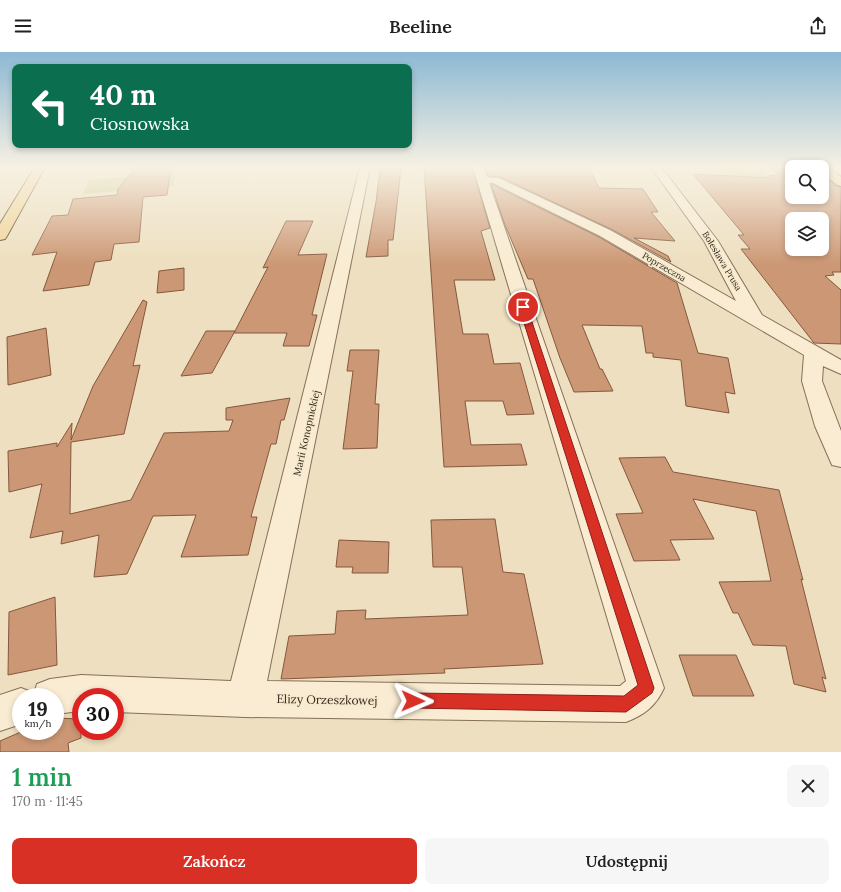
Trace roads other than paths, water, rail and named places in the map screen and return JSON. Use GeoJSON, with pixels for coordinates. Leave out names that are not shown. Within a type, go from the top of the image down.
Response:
{"type":"FeatureCollection","features":[{"type":"Feature","properties":{"kind":"main road"},"geometry":{"type":"LineString","coordinates":[[0,236],[21,200]]}},
{"type":"Feature","properties":{"kind":"street","name":"Marii Konopnickiej"},"geometry":{"type":"LineString","coordinates":[[245,699],[359,200]]}},
{"type":"Feature","properties":{"kind":"street","name":"Elizy Orzeszkowej"},"geometry":{"type":"LineString","coordinates":[[64,695],[81,693],[245,699],[626,704],[646,688],[488,200]]}},
{"type":"Feature","properties":{"kind":"street","name":"Poprzeczna"},"geometry":{"type":"LineString","coordinates":[[536,200],[605,233],[814,354],[841,368]]}},
{"type":"Feature","properties":{"kind":"street","name":"Bolesława Prusa"},"geometry":{"type":"LineString","coordinates":[[680,200],[711,241],[755,319]]}},
{"type":"Feature","properties":{"kind":"street"},"geometry":{"type":"LineString","coordinates":[[814,354],[812,381],[827,426],[841,459]]}},
{"type":"Feature","properties":{"kind":"street"},"geometry":{"type":"LineString","coordinates":[[0,712],[12,709]]}}]}
